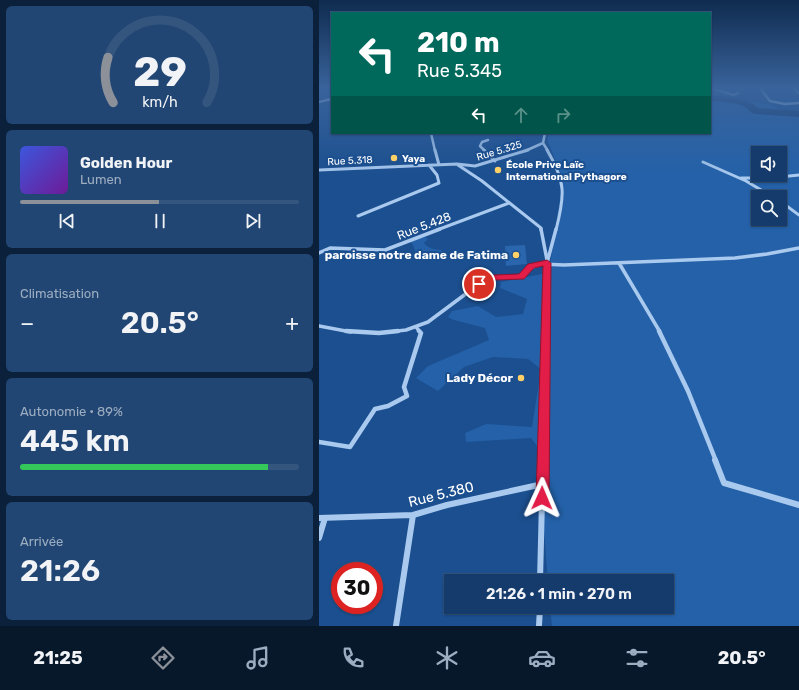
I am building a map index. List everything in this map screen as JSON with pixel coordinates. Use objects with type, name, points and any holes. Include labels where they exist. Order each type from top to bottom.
[{"type":"street","points":[[431,134],[439,165]]},
{"type":"street","points":[[545,134],[543,143],[551,156],[562,181],[563,195],[563,204],[547,263]]},
{"type":"street","points":[[488,140],[482,142],[480,146],[495,161]]},
{"type":"street","name":"Rue 5.325","points":[[457,164],[475,166],[495,161],[543,143]]},
{"type":"street","points":[[703,162],[739,178],[760,190]]},
{"type":"street","points":[[457,164],[541,228],[547,263],[540,574]]},
{"type":"street","name":"Rue 5.318","points":[[319,170],[457,164]]},
{"type":"street","points":[[357,216],[439,183],[437,175],[429,165]]},
{"type":"street","points":[[739,178],[770,178],[799,175]]},
{"type":"street","name":"Rue 5.428","points":[[319,253],[330,248],[385,250],[509,203]]},
{"type":"street","points":[[787,206],[799,215]]},
{"type":"street","points":[[319,326],[352,332],[379,333],[406,330],[428,322],[479,284],[494,278],[521,277],[531,266],[547,263],[564,265],[616,262],[619,264],[755,257],[776,254],[799,248]]},
{"type":"street","points":[[619,264],[654,320],[688,391],[724,483],[799,505]]},
{"type":"street","points":[[319,442],[350,447],[375,409],[388,406],[407,396],[404,387],[421,332],[416,327]]},
{"type":"street","name":"Rue 5.380","points":[[322,518],[413,515],[476,498],[543,484]]},
{"type":"street","points":[[396,626],[413,515]]},
{"type":"street","points":[[319,538],[322,518]]},
{"type":"street","points":[[539,626],[540,614]]},
{"type":"shaded area","points":[[711,117],[799,117],[799,626],[552,626],[551,614],[674,614],[674,574],[547,574],[537,446],[531,438],[466,442],[465,433],[486,424],[532,427],[541,369],[528,359],[493,357],[464,367],[438,391],[416,378],[428,366],[489,340],[485,328],[448,317],[452,311],[478,306],[496,317],[523,314],[527,299],[500,288],[501,282],[542,274],[549,271],[563,179],[548,142],[548,134],[711,134]]},
{"type":"shaded area","points":[[425,237],[428,239],[424,243],[426,245],[441,250],[442,252],[420,259],[413,259],[416,254],[410,241]]},
{"type":"building","name":"paroisse notre dame de Fatima","points":[[525,245],[527,264],[506,266],[505,246]]},
{"type":"place","name":"Yaya","points":[[394,158]]},
{"type":"place","name":"École Prive Laïc International Pythagore","points":[[498,170]]},
{"type":"place","name":"paroisse notre dame de Fatima","points":[[516,255]]},
{"type":"place","name":"Lady Décor","points":[[521,378]]},
{"type":"route","points":[[479,284],[494,278],[521,277],[531,266],[547,263],[542,498]]}]
